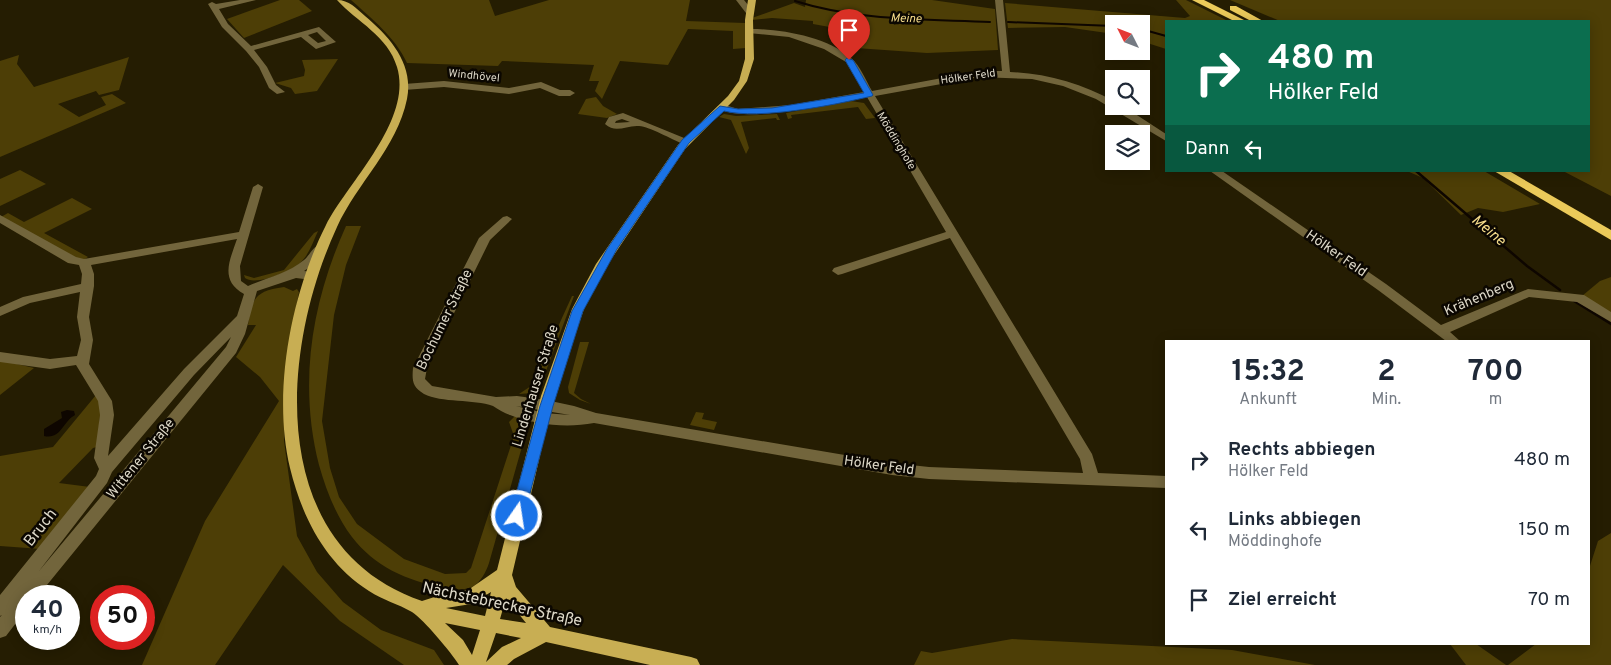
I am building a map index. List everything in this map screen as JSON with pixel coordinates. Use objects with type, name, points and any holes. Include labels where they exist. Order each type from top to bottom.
[{"type":"highway","points":[[1198,0],[1239,20]]},
{"type":"highway","points":[[1215,0],[1256,20]]},
{"type":"highway","points":[[1502,172],[1611,236]]},
{"type":"highway","points":[[1519,172],[1611,225]]},
{"type":"main road","points":[[310,280],[321,248],[338,215],[383,146],[401,103],[404,87],[402,68],[391,47],[382,35],[341,0]]},
{"type":"main road","name":"Linderhauser Straße","points":[[477,665],[492,624],[526,479],[563,349],[584,296],[621,235],[686,142],[737,91],[750,68],[752,49],[749,11],[752,0]]},
{"type":"main road","name":"Nächstebrecker Straße","points":[[310,280],[295,341],[290,402],[298,464],[308,506],[328,542],[363,579],[420,609],[691,665]]},
{"type":"main road","points":[[468,665],[457,646],[420,609],[447,600],[472,597],[504,574],[510,591],[545,634],[508,653],[494,665]]},
{"type":"street","points":[[252,0],[214,6],[225,25],[249,49],[263,67],[272,86],[280,92]]},
{"type":"street","points":[[740,0],[749,11]]},
{"type":"street","name":"Hölker Feld","points":[[999,0],[1006,72]]},
{"type":"street","name":"Möddinghofe","points":[[751,31],[783,34],[836,50],[849,60],[1087,458],[1092,479]]},
{"type":"street","points":[[249,49],[303,34]]},
{"type":"street","name":"Hölker Feld","points":[[722,108],[738,112],[772,110],[869,95],[974,75],[1006,72],[1073,87],[1105,101]]},
{"type":"street","name":"Windhövel","points":[[404,87],[444,84],[509,90],[540,85],[560,93],[570,93]]},
{"type":"street","name":"Hölker Feld","points":[[1129,115],[1165,137]]},
{"type":"street","points":[[640,124],[686,142]]},
{"type":"street","name":"Hölker Feld","points":[[1216,172],[1442,330],[1453,340]]},
{"type":"street","points":[[258,186],[234,266],[233,279],[236,285],[250,292],[279,284],[310,280]]},
{"type":"street","points":[[0,218],[72,260],[84,263],[245,234]]},
{"type":"street","name":"Bochumer Straße","points":[[507,219],[485,238],[420,368],[418,381],[428,390],[496,402],[501,408],[545,412]]},
{"type":"street","points":[[838,271],[952,234]]},
{"type":"street","points":[[286,277],[309,262],[321,248]]},
{"type":"street","points":[[84,263],[88,274],[83,317],[87,340],[82,360],[84,369],[104,401],[107,415],[101,458],[106,469]]},
{"type":"street","points":[[250,292],[256,286],[286,277],[303,274],[310,280]]},
{"type":"street","points":[[0,312],[27,300],[88,286]]},
{"type":"street","name":"Wittener Straße","points":[[37,585],[230,350],[242,330],[246,298],[250,292]]},
{"type":"street","name":"Krähenberg","points":[[1442,330],[1528,293],[1580,298],[1611,318]]},
{"type":"street","name":"Wittener Straße","points":[[120,455],[189,372],[244,316]]},
{"type":"street","points":[[0,357],[50,364],[82,360]]},
{"type":"street","name":"Hölker Feld","points":[[545,412],[583,421],[594,418],[892,469],[929,473],[1165,482]]},
{"type":"street","name":"Bruch","points":[[0,608],[102,478],[106,469],[120,455]]},
{"type":"street","name":"Wittener Straße","points":[[0,630],[15,612]]},
{"type":"shaded area","points":[[280,0],[299,0],[312,11],[244,38],[227,19]]},
{"type":"shaded area","points":[[351,0],[489,0],[495,16],[549,0],[690,0],[686,21],[745,23],[746,48],[733,49],[733,31],[688,29],[668,65],[620,61],[602,99],[595,91],[599,81],[589,81],[594,65],[502,61],[498,66],[407,63],[390,37]]},
{"type":"shaded area","points":[[806,0],[932,0],[995,9],[998,50],[927,53],[856,48],[860,34],[857,32],[813,24],[813,21],[772,18],[752,20],[752,18],[794,3],[805,7]]},
{"type":"shaded area","points":[[1176,0],[1186,0],[1226,20],[1165,20],[1165,49],[1150,44],[1150,15],[1185,18],[1190,16]]},
{"type":"shaded area","points":[[1230,0],[1611,0],[1611,196],[1565,172],[1590,172],[1590,20],[1278,20]]},
{"type":"shaded area","points":[[1005,3],[1149,15],[1105,15],[1105,33],[1065,27],[1008,28]]},
{"type":"shaded area","points":[[19,55],[17,64],[34,87],[129,57],[119,90],[99,95],[96,91],[58,104],[79,117],[106,105],[101,97],[112,94],[126,103],[0,157],[0,61]]},
{"type":"shaded area","points":[[338,59],[317,91],[295,94],[291,88],[275,83],[304,76],[305,70],[302,60]]},
{"type":"shaded area","points":[[596,97],[603,106],[617,114],[607,118],[578,114],[586,99]]},
{"type":"shaded area","points":[[851,101],[864,103],[875,118],[866,119],[858,107],[791,115],[792,118],[788,119],[786,113]]},
{"type":"shaded area","points":[[724,114],[736,116],[777,114],[780,120],[776,118],[741,122],[749,148],[746,154],[731,120],[719,117]]},
{"type":"shaded area","points":[[20,170],[46,184],[0,206],[0,179]]},
{"type":"shaded area","points":[[1409,172],[1486,172],[1540,204],[1503,212],[1478,208],[1461,215],[1423,178]]},
{"type":"shaded area","points":[[72,198],[92,209],[44,233],[88,257],[82,261],[1,217],[8,213],[24,222]]},
{"type":"shaded area","points":[[346,226],[361,226],[346,265],[334,315],[322,421],[330,468],[339,497],[357,524],[404,559],[445,574],[466,573],[471,568],[514,436],[509,422],[515,416],[524,422],[525,436],[489,563],[481,580],[472,587],[453,589],[416,581],[381,564],[361,547],[346,529],[336,512],[325,484],[313,434],[309,373],[317,313],[324,283]]},
{"type":"shaded area","points":[[318,231],[306,256],[295,267],[264,279],[250,280],[245,278],[244,275],[254,278],[284,270],[314,233]]},
{"type":"shaded area","points":[[1611,277],[1611,315],[1582,296],[1600,281]]},
{"type":"shaded area","points":[[284,287],[293,291],[297,289],[299,292],[286,363],[284,441],[297,536],[317,572],[343,602],[381,630],[434,650],[444,665],[404,665],[340,621],[283,565],[215,665],[142,665],[149,650],[155,650],[155,635],[205,521],[279,401],[260,377],[236,357],[256,325],[248,325],[254,302],[261,293]]},
{"type":"shaded area","points":[[572,296],[574,296],[540,387],[533,393],[519,394],[531,386]]},
{"type":"shaded area","points":[[580,342],[589,342],[574,393],[591,404],[580,400],[569,393],[568,387]]},
{"type":"shaded area","points":[[0,360],[34,368],[0,395]]},
{"type":"shaded area","points":[[96,395],[101,405],[97,447],[93,448],[59,483],[90,487],[41,549],[0,546],[0,456],[53,447]]},
{"type":"shaded area","points":[[67,410],[74,411],[75,415],[67,421],[58,433],[44,436],[44,429],[62,418],[61,412]]},
{"type":"shaded area","points":[[696,412],[704,413],[702,419],[717,422],[714,430],[690,425]]},
{"type":"shaded area","points":[[1611,533],[1611,665],[1508,665],[1535,645],[1590,645],[1590,566],[1598,541]]},
{"type":"shaded area","points":[[1012,639],[1232,650],[1315,665],[914,665],[921,651],[932,653]]},
{"type":"shaded area","points":[[1451,645],[1477,645],[1506,665],[1466,665]]},
{"type":"waterway","name":"Meine","points":[[795,1],[819,8],[867,16],[990,22]]},
{"type":"waterway","name":"Meine","points":[[1008,22],[1105,26]]},
{"type":"waterway","name":"Meine","points":[[1150,32],[1165,36]]},
{"type":"waterway","name":"Meine","points":[[1417,172],[1527,266],[1560,290]]},
{"type":"waterway","name":"Meine","points":[[1574,301],[1611,324]]},
{"type":"route","points":[[517,516],[546,406],[563,349],[577,311],[603,262],[686,142],[695,131],[722,108],[738,112],[772,110],[869,95],[849,60]]}]
